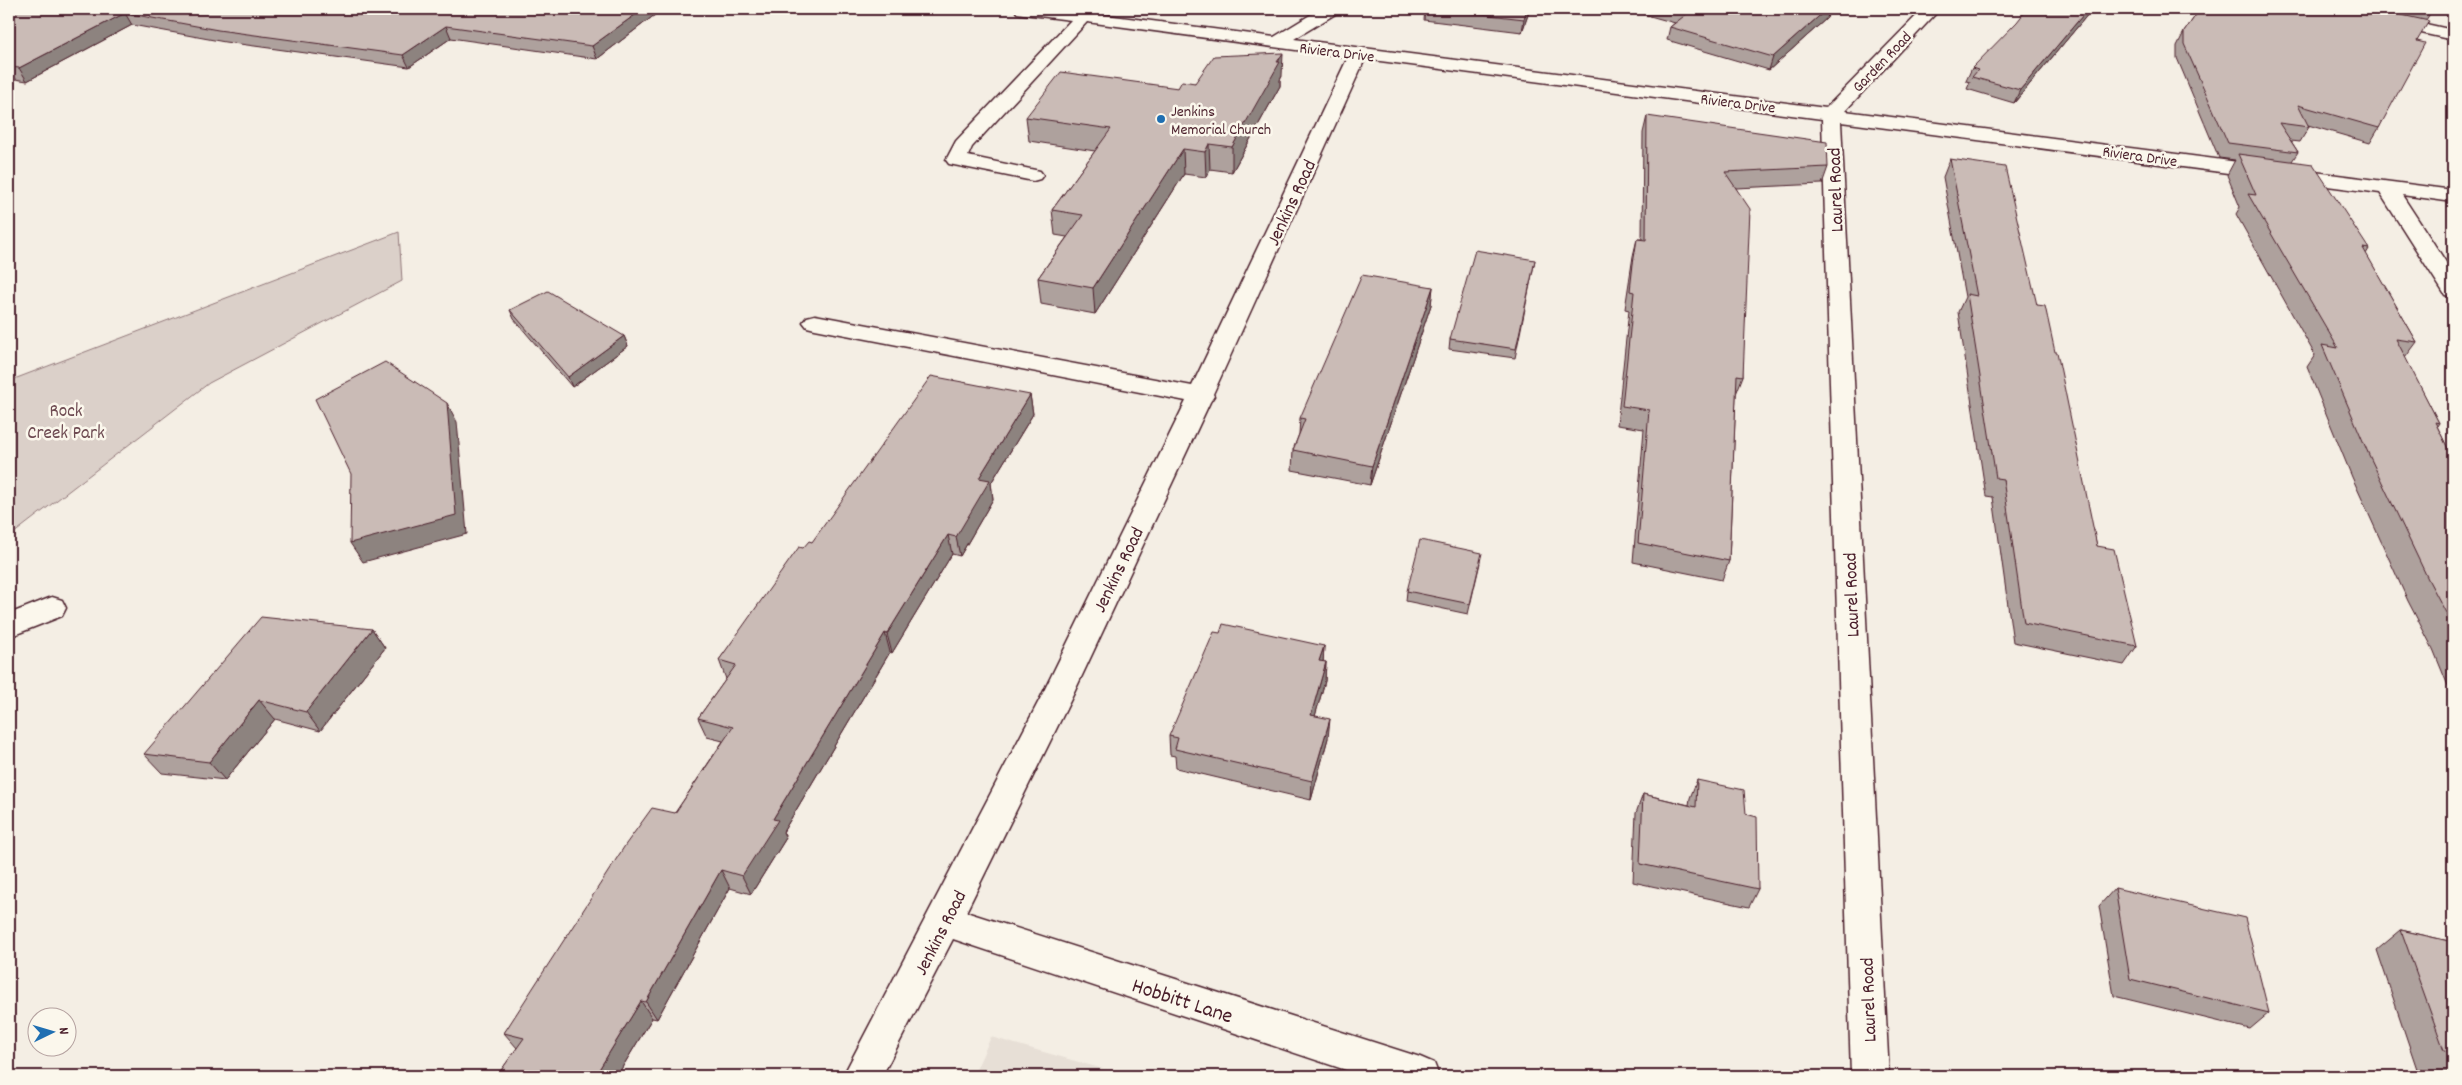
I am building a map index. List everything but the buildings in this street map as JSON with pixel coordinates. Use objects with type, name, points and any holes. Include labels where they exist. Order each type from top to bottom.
[{"type":"street","name":"Riviera Drive","points":[[1023,9],[2453,196]]},
{"type":"street","points":[[1276,43],[1331,9]]},
{"type":"street","name":"Garden Road","points":[[1831,114],[1932,9]]},
{"type":"street","points":[[2336,9],[2453,35]]},
{"type":"street","points":[[1033,175],[956,160],[963,145],[1082,17]]},
{"type":"street","name":"Jenkins Road","points":[[862,1076],[946,920],[1202,396],[1358,54]]},
{"type":"street","name":"Laurel Road","points":[[1831,114],[1870,1076]]},
{"type":"street","points":[[2387,188],[2453,290]]},
{"type":"street","points":[[815,322],[1202,396]]},
{"type":"street","points":[[9,626],[52,608]]},
{"type":"street","name":"Hobbitt Lane","points":[[946,920],[1415,1076]]},
{"type":"shaded area","points":[[991,1037],[1128,1076],[973,1076]]},
{"type":"green space","name":"Rock Creek Park","points":[[399,232],[402,281],[209,383],[9,537],[9,381]]},
{"type":"place","name":"Jenkins Memorial Church","points":[[1161,119]]}]
